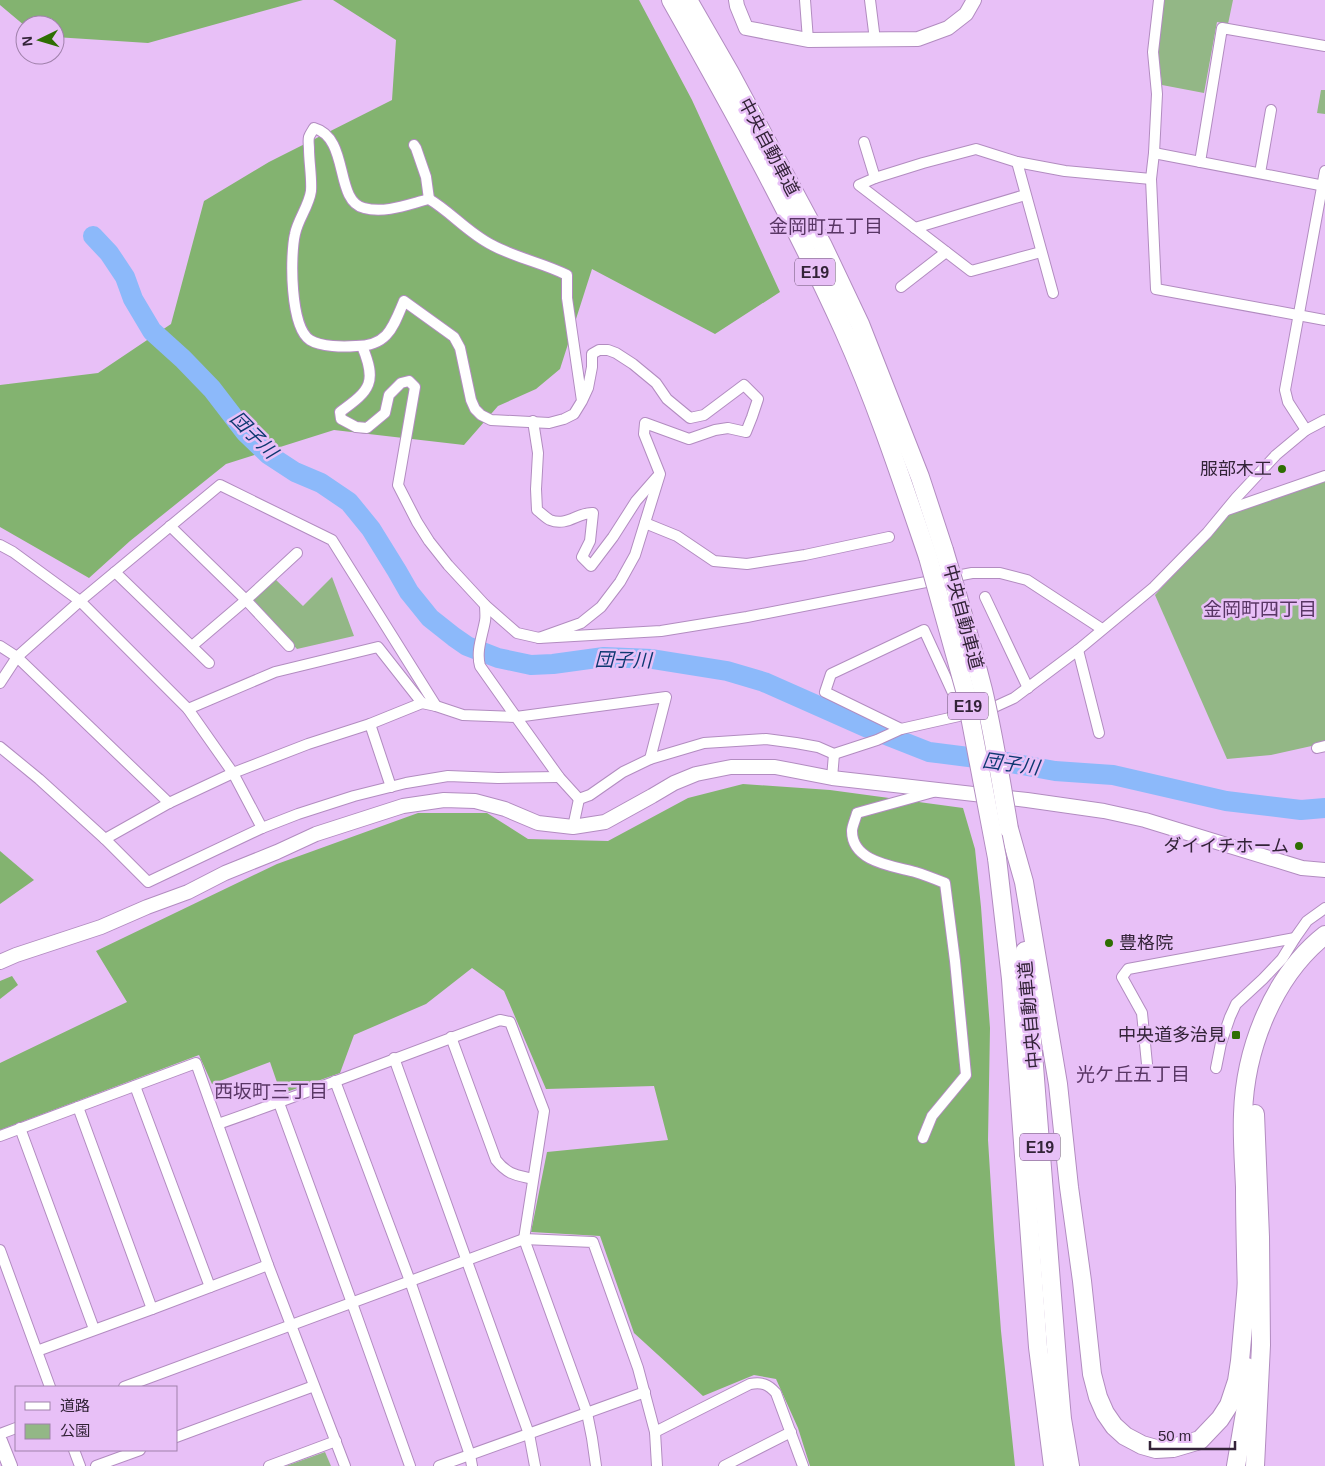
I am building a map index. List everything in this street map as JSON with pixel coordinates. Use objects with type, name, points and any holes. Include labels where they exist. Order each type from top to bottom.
[{"type":"highway","name":"中央自動車道","points":[[671,0],[763,168],[844,331],[877,411],[928,558],[965,690],[997,858],[1011,978],[1038,1347],[1053,1466]]},
{"type":"highway","name":"中央自動車道","points":[[688,0],[822,246],[860,324],[920,476],[965,621],[983,691],[999,767],[1021,914],[1059,1386],[1062,1419],[1070,1466]]},
{"type":"highway","points":[[1009,829],[1024,882],[1058,1084],[1092,1374],[1098,1398],[1105,1412],[1114,1426],[1125,1436],[1142,1445],[1156,1449],[1173,1448],[1200,1440],[1220,1419],[1229,1404],[1237,1381],[1247,1283]]},
{"type":"highway","points":[[1236,1466],[1246,1407],[1249,1335],[1243,1113],[1246,1083],[1252,1052],[1261,1026],[1275,996],[1292,969],[1325,935]]},
{"type":"highway","points":[[1255,1466],[1260,1345],[1260,1237],[1254,1094],[1264,1035],[1277,1008],[1293,982],[1313,957],[1325,946]]},
{"type":"highway","points":[[1247,1466],[1257,1411]]},
{"type":"street","points":[[736,0],[746,28],[808,40],[918,39],[948,28],[966,14],[974,0]]},
{"type":"street","points":[[804,0],[808,40]]},
{"type":"street","points":[[870,0],[875,40]]},
{"type":"street","points":[[1159,0],[1153,52],[1157,94],[1151,179],[1156,288],[1325,320]]},
{"type":"street","points":[[1200,162],[1222,28],[1325,46]]},
{"type":"street","points":[[1260,173],[1271,110]]},
{"type":"street","points":[[539,638],[581,623],[601,607],[620,582],[635,555],[660,474],[644,434],[645,423],[689,439],[714,430],[728,428],[746,432],[758,400],[744,385],[704,415],[690,418],[667,400],[656,383],[633,364],[616,353],[608,350],[598,350],[592,354],[588,388],[582,401],[574,414],[550,423],[491,420],[481,415],[475,409],[471,400],[460,348],[454,337],[404,301],[387,337],[376,343],[344,347],[310,340],[300,328],[294,305],[292,253],[295,232],[311,191],[308,138],[314,128],[324,130],[337,151],[346,188],[356,204],[362,208],[371,210],[394,209],[429,199],[490,244],[511,254],[554,268],[567,275],[567,298],[582,401]]},
{"type":"street","points":[[864,142],[875,178]]},
{"type":"street","points":[[414,145],[426,177],[429,199]]},
{"type":"street","points":[[1041,252],[971,272],[859,185],[875,178],[976,149],[1017,162],[1065,171],[1151,179]]},
{"type":"street","points":[[1154,153],[1324,185]]},
{"type":"street","points":[[1017,162],[1053,293]]},
{"type":"street","points":[[1306,430],[1288,402],[1285,390],[1324,185],[1325,171]]},
{"type":"street","points":[[915,228],[1025,195]]},
{"type":"street","points":[[901,287],[946,252]]},
{"type":"street","points":[[362,346],[369,363],[370,382],[358,399],[340,412],[342,419],[356,427],[367,428],[385,413],[389,395],[401,383],[409,381],[415,387],[398,485],[411,511],[448,565],[485,605],[517,634],[539,638],[662,631],[747,617],[972,573],[1000,573],[1027,580],[1102,629]]},
{"type":"street","points":[[579,800],[590,795],[623,772],[650,759],[704,744],[766,739],[810,746],[834,754],[877,740],[901,729],[990,709],[1014,698],[1078,650],[1154,588],[1207,533],[1270,462],[1306,430],[1325,420]]},
{"type":"street","points":[[533,421],[538,453],[537,510],[551,521],[568,522],[586,512],[593,513],[590,541],[582,557],[591,566],[613,537],[636,501],[660,474]]},
{"type":"street","points":[[1226,510],[1325,476]]},
{"type":"street","points":[[0,683],[17,657],[80,601],[220,485],[332,540],[436,706]]},
{"type":"street","points":[[645,523],[677,536],[714,561],[747,564],[805,555],[889,537]]},
{"type":"street","points":[[170,526],[246,600],[289,646]]},
{"type":"street","points":[[0,545],[13,552],[80,601],[188,709],[233,773],[262,828]]},
{"type":"street","points":[[192,646],[297,553]]},
{"type":"street","points":[[115,572],[209,662]]},
{"type":"street","points":[[985,597],[1028,688]]},
{"type":"street","points":[[485,605],[485,620],[478,658],[480,666],[559,778],[579,800]]},
{"type":"street","points":[[901,729],[825,692],[831,674],[924,630],[964,716]]},
{"type":"street","points":[[0,646],[17,657],[169,803]]},
{"type":"street","points":[[188,709],[275,672],[378,647],[422,703]]},
{"type":"street","points":[[1078,650],[1099,733]]},
{"type":"street","points":[[106,839],[169,803],[233,773],[308,744],[370,724],[422,703],[463,715],[516,718],[666,696],[650,759]]},
{"type":"street","points":[[370,724],[391,787]]},
{"type":"street","points":[[0,747],[106,839],[148,882],[262,828],[354,796],[448,776],[559,778]]},
{"type":"street","points":[[832,778],[834,754]]},
{"type":"street","points":[[0,962],[102,927],[147,907],[188,892],[225,873],[316,834],[403,806],[444,800],[475,801],[505,809],[538,823],[573,827],[605,822],[674,782],[696,774],[732,767],[774,767],[832,778],[1104,811],[1145,820],[1302,868],[1325,870]]},
{"type":"street","points":[[923,1138],[932,1116],[966,1075],[955,961],[944,883],[865,857],[856,847],[852,831],[857,813],[940,790]]},
{"type":"street","points":[[573,827],[579,800]]},
{"type":"street","points":[[1216,1068],[1221,1043],[1236,1004],[1282,960],[1307,922],[1325,908]]},
{"type":"street","points":[[1147,1064],[1142,1013],[1122,977],[1128,969],[1295,938]]},
{"type":"street","points":[[218,1124],[279,1103],[451,1037],[500,1020],[510,1022],[544,1111],[524,1238],[587,1413],[596,1466]]},
{"type":"street","points":[[451,1037],[496,1160],[503,1169],[512,1174],[533,1179]]},
{"type":"street","points":[[394,1058],[529,1434],[535,1466]]},
{"type":"street","points":[[0,1136],[196,1064],[268,1265],[345,1466]]},
{"type":"street","points":[[335,1081],[410,1281],[470,1455],[472,1466]]},
{"type":"street","points":[[135,1086],[210,1288]]},
{"type":"street","points":[[279,1103],[410,1466]]},
{"type":"street","points":[[78,1107],[152,1309]]},
{"type":"street","points":[[20,1128],[94,1330]]},
{"type":"street","points":[[127,1386],[524,1238],[593,1242],[638,1368],[654,1432],[658,1466]]},
{"type":"street","points":[[0,1250],[50,1386]]},
{"type":"street","points":[[36,1351],[268,1265]]},
{"type":"street","points":[[654,1432],[750,1384],[759,1382],[770,1386],[776,1393],[803,1466]]},
{"type":"street","points":[[178,1435],[314,1386]]},
{"type":"street","points":[[439,1466],[644,1392]]},
{"type":"street","points":[[10,1466],[0,1441],[15,1429]]},
{"type":"street","points":[[724,1466],[791,1432]]},
{"type":"street","points":[[269,1466],[336,1442]]},
{"type":"street","points":[[74,1451],[80,1466]]},
{"type":"street","points":[[96,1466],[137,1451]]},
{"type":"green space","points":[[0,0],[303,0],[148,43],[65,38],[65,15],[15,15],[15,18],[0,5]]},
{"type":"green space","points":[[333,0],[639,0],[692,100],[780,292],[715,334],[592,269],[560,369],[536,389],[498,406],[464,445],[334,430],[226,464],[130,541],[89,578],[0,527],[0,385],[98,373],[171,324],[204,201],[269,162],[392,100],[396,40]]},
{"type":"green space","points":[[1164,0],[1233,0],[1228,24],[1217,22],[1204,93],[1162,85],[1158,51]]},
{"type":"green space","points":[[1321,90],[1325,90],[1325,114],[1317,113]]},
{"type":"green space","points":[[1325,478],[1325,743],[1271,755],[1227,759],[1155,595],[1222,521],[1239,507]]},
{"type":"green space","points":[[332,577],[354,636],[297,649],[251,600],[275,579],[303,606]]},
{"type":"green space","points":[[743,784],[830,790],[963,808],[975,849],[981,907],[990,1028],[988,1140],[1001,1331],[1015,1466],[810,1466],[798,1428],[776,1379],[754,1375],[703,1396],[634,1333],[600,1236],[531,1232],[547,1152],[668,1140],[654,1086],[546,1089],[504,991],[472,968],[426,1004],[354,1035],[340,1073],[281,1094],[270,1062],[212,1084],[199,1055],[0,1130],[0,1063],[127,1002],[96,951],[277,864],[418,813],[487,813],[528,839],[608,841],[688,798]]},
{"type":"green space","points":[[0,851],[34,880],[0,904]]},
{"type":"green space","points":[[12,976],[18,985],[0,999],[0,981]]},
{"type":"green space","points":[[325,1452],[331,1466],[286,1466]]},
{"type":"waterway","name":"団子川","points":[[93,236],[109,253],[125,277],[133,299],[152,331],[212,389],[245,432],[269,455],[295,472],[321,483],[349,502],[371,529],[409,592],[430,618],[467,646],[498,658],[531,665],[604,657],[652,659],[727,671],[764,682],[868,728],[929,752],[1000,761],[1055,771],[1113,775],[1226,801],[1301,810],[1325,808]]},
{"type":"place","name":"服部木工","points":[[1282,469]]},
{"type":"place","name":"ダイイチホーム","points":[[1299,846]]},
{"type":"place","name":"豊格院","points":[[1109,943]]},
{"type":"place","name":"中央道多治見","points":[[1236,1035]]},
{"type":"district","name":"金岡町五丁目","points":[[826,226]]},
{"type":"district","name":"金岡町四丁目","points":[[1260,609]]},
{"type":"district","name":"光ケ丘五丁目","points":[[1133,1074]]},
{"type":"district","name":"西坂町三丁目","points":[[271,1091]]}]
